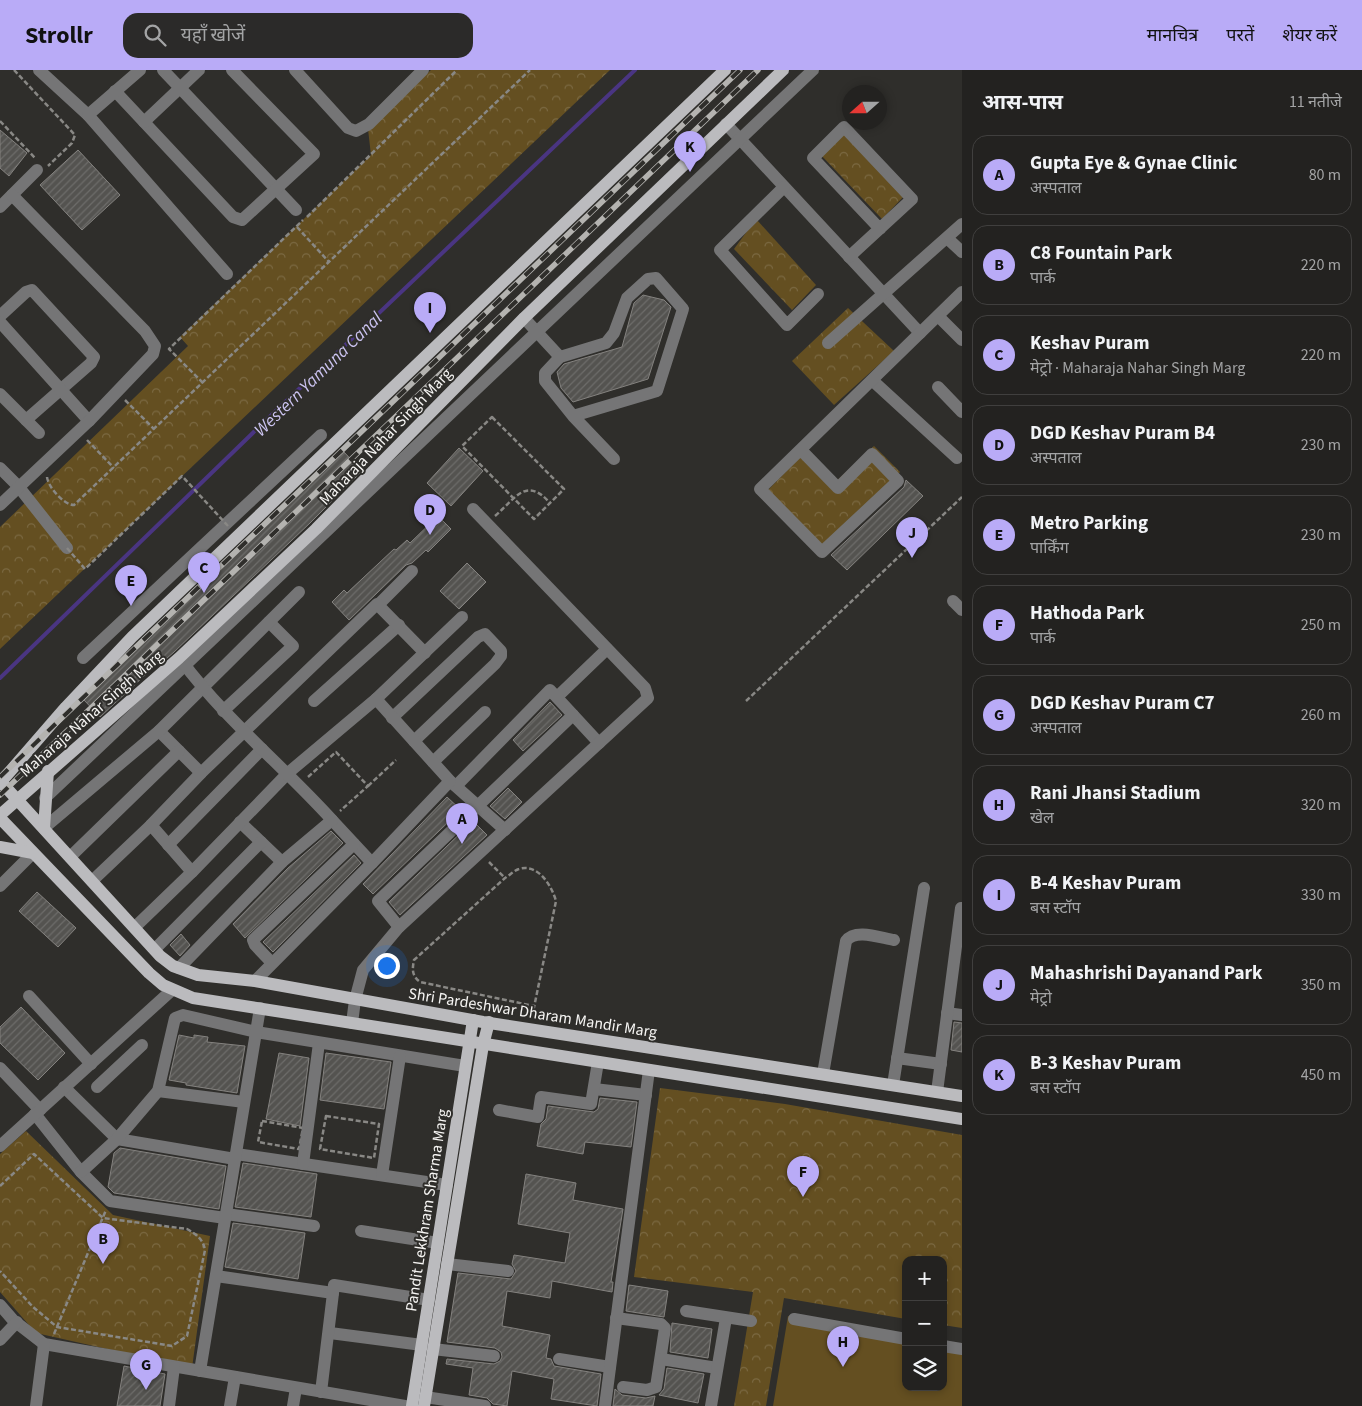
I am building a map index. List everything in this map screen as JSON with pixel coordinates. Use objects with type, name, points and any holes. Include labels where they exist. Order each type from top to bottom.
[{"type":"main road","name":"Maharaja Nahar Singh Marg","points":[[0,782],[116,654],[725,70]]},
{"type":"main road","name":"Maharaja Nahar Singh Marg","points":[[0,817],[48,771],[126,703],[163,678],[182,662],[344,508],[524,318],[783,70]]},
{"type":"main road","points":[[44,828],[48,771]]},
{"type":"main road","name":"Shri Pardeshwar Dharam Mandir Marg","points":[[0,782],[18,799],[155,949],[173,966],[198,976],[255,981],[473,1020],[962,1096]]},
{"type":"main road","points":[[0,817],[149,973],[172,990],[193,998],[469,1043],[962,1119]]},
{"type":"main road","points":[[0,847],[33,853]]},
{"type":"main road","name":"Pandit Lekkhram Sharma Marg","points":[[424,1401],[429,1300],[473,1020]]},
{"type":"main road","name":"Pandit Lekkhram Sharma Marg","points":[[412,1406],[447,1264],[482,1045],[489,1022]]},
{"type":"street","points":[[39,70],[88,115],[227,274]]},
{"type":"street","points":[[88,115],[140,70]]},
{"type":"street","points":[[163,70],[296,210]]},
{"type":"street","points":[[144,122],[198,70]]},
{"type":"street","points":[[115,91],[236,220],[242,220],[314,154],[232,70]]},
{"type":"street","points":[[295,70],[348,128],[356,131],[369,124],[423,70]]},
{"type":"street","points":[[344,508],[538,332],[813,70]]},
{"type":"street","points":[[726,124],[920,333]]},
{"type":"street","points":[[850,257],[880,229],[912,199],[844,126],[813,158],[880,229]]},
{"type":"street","points":[[0,505],[89,420],[153,354],[155,346],[145,331],[4,202],[39,165]]},
{"type":"street","points":[[784,187],[720,250],[787,325],[818,294]]},
{"type":"street","points":[[828,343],[962,224]]},
{"type":"street","points":[[947,238],[962,252]]},
{"type":"street","points":[[573,416],[657,391],[683,309],[656,278],[648,279],[627,298],[614,333],[606,342],[560,357],[546,370],[545,380],[573,416],[614,459]]},
{"type":"street","points":[[0,316],[26,292],[32,290],[93,353],[92,363],[26,420]]},
{"type":"street","points":[[801,450],[838,488],[872,454],[898,481],[822,552],[760,489],[873,381],[962,292]]},
{"type":"street","points":[[938,316],[962,340]]},
{"type":"street","points":[[524,318],[560,357]]},
{"type":"street","points":[[0,322],[60,391],[89,420]]},
{"type":"street","points":[[873,381],[957,458]]},
{"type":"street","points":[[938,387],[962,412]]},
{"type":"street","points":[[0,394],[39,433]]},
{"type":"street","points":[[83,658],[321,435]]},
{"type":"street","points":[[0,468],[18,486],[67,548]]},
{"type":"street","points":[[352,1023],[355,1000],[363,970],[399,927],[648,698],[645,688],[473,509]]},
{"type":"street","points":[[92,880],[151,825],[201,773],[355,623],[375,604],[379,604],[412,571]]},
{"type":"street","points":[[44,828],[159,731],[299,592]]},
{"type":"street","points":[[379,604],[425,653]]},
{"type":"street","points":[[134,927],[192,872],[288,773],[376,700],[462,617]]},
{"type":"street","points":[[223,711],[293,646],[269,622]]},
{"type":"street","points":[[314,701],[399,625]]},
{"type":"street","points":[[392,718],[478,637],[485,634],[501,650],[501,656],[495,664],[414,741]]},
{"type":"street","points":[[103,639],[116,654]]},
{"type":"street","points":[[557,697],[608,649]]},
{"type":"street","points":[[182,662],[223,711],[335,816],[354,844],[372,863]]},
{"type":"street","points":[[45,798],[135,712],[163,678]]},
{"type":"street","points":[[255,981],[545,692],[550,690],[599,743]]},
{"type":"street","points":[[376,700],[453,784],[505,830]]},
{"type":"street","points":[[126,703],[135,712]]},
{"type":"street","points":[[433,762],[485,712]]},
{"type":"street","points":[[399,927],[378,901],[573,715]]},
{"type":"street","points":[[159,731],[201,773]]},
{"type":"street","points":[[168,845],[262,749]]},
{"type":"street","points":[[70,857],[179,751]]},
{"type":"street","points":[[179,968],[282,862],[335,816]]},
{"type":"street","points":[[240,822],[282,862]]},
{"type":"street","points":[[151,825],[192,872]]},
{"type":"street","points":[[155,949],[261,842]]},
{"type":"street","points":[[272,963],[255,945],[253,940],[354,844]]},
{"type":"street","points":[[0,886],[33,853]]},
{"type":"street","points":[[893,1085],[924,888]]},
{"type":"street","points":[[937,1092],[961,908]]},
{"type":"street","points":[[823,1074],[846,941],[849,936],[856,934],[894,940]]},
{"type":"street","points":[[0,1146],[172,990]]},
{"type":"street","points":[[29,996],[91,1064]]},
{"type":"street","points":[[200,1371],[260,1008]]},
{"type":"street","points":[[947,1013],[962,1015]]},
{"type":"street","points":[[81,1172],[117,1139],[158,1091],[175,1018],[183,1015],[256,1032],[465,1066]]},
{"type":"street","points":[[302,1164],[319,1043]]},
{"type":"street","points":[[97,1087],[142,1045]]},
{"type":"street","points":[[103,1052],[117,1068]]},
{"type":"street","points":[[382,1175],[400,1056]]},
{"type":"street","points":[[897,1058],[941,1064]]},
{"type":"street","points":[[499,1110],[538,1117],[542,1097],[591,1104],[598,1062]]},
{"type":"street","points":[[0,1068],[37,1112],[81,1172],[110,1201],[314,1226]]},
{"type":"street","points":[[604,1406],[649,1070]]},
{"type":"street","points":[[64,1087],[117,1139],[447,1185]]},
{"type":"street","points":[[594,1089],[646,1096]]},
{"type":"street","points":[[158,1091],[244,1102]]},
{"type":"street","points":[[361,1231],[438,1243]]},
{"type":"street","points":[[447,1264],[508,1271]]},
{"type":"street","points":[[216,1276],[333,1293]]},
{"type":"street","points":[[321,1392],[330,1333],[334,1285],[429,1300]]},
{"type":"street","points":[[0,1305],[44,1344],[405,1406]]},
{"type":"street","points":[[686,1311],[751,1321]]},
{"type":"street","points":[[616,1318],[664,1326],[666,1332],[654,1389],[622,1387]]},
{"type":"street","points":[[711,1406],[726,1318]]},
{"type":"street","points":[[794,1319],[902,1338]]},
{"type":"street","points":[[0,1340],[17,1322]]},
{"type":"street","points":[[330,1333],[494,1356]]},
{"type":"street","points":[[36,1406],[44,1344]]},
{"type":"street","points":[[947,1347],[962,1349]]},
{"type":"street","points":[[559,1359],[610,1367]]},
{"type":"street","points":[[661,1359],[717,1368]]},
{"type":"street","points":[[169,1406],[174,1367]]},
{"type":"street","points":[[230,1406],[235,1378]]},
{"type":"street","points":[[293,1406],[296,1388]]},
{"type":"street","points":[[424,1401],[485,1406]]},
{"type":"path","points":[[0,121],[39,165],[46,168],[72,144],[74,135],[14,70]]},
{"type":"path","points":[[203,383],[169,350],[457,70]]},
{"type":"path","points":[[49,472],[48,482],[66,502],[74,505],[530,70]]},
{"type":"path","points":[[297,227],[329,262]]},
{"type":"path","points":[[122,398],[154,429]]},
{"type":"path","points":[[492,417],[564,489],[534,519],[515,499],[462,446],[492,417]]},
{"type":"path","points":[[84,437],[114,468]]},
{"type":"path","points":[[67,548],[85,569],[182,476],[228,526]]},
{"type":"path","points":[[487,524],[522,491],[534,489],[550,504]]},
{"type":"path","points":[[746,701],[962,497]]},
{"type":"path","points":[[306,778],[336,752],[368,786]]},
{"type":"path","points":[[335,816],[396,760]]},
{"type":"path","points":[[480,853],[506,878]]},
{"type":"path","points":[[519,869],[528,869],[536,872],[553,889],[556,901],[534,1006],[420,982],[414,978],[412,970],[414,960],[506,878],[519,869]]},
{"type":"path","points":[[326,1116],[379,1124],[374,1158],[337,1152],[320,1149],[326,1116]]},
{"type":"path","points":[[262,1121],[303,1128],[299,1149],[280,1146],[258,1142],[262,1121]]},
{"type":"path","points":[[0,1186],[34,1154],[103,1218],[188,1229],[198,1235],[204,1243],[205,1250],[187,1336],[172,1346],[57,1327],[32,1307],[0,1271]]},
{"type":"path","points":[[57,1327],[103,1218]]},
{"type":"green space","points":[[431,70],[610,70],[0,649],[0,527],[188,346],[180,337],[371,155],[368,129]]},
{"type":"green space","points":[[842,123],[842,130],[851,130],[909,191],[882,219],[819,153]]},
{"type":"green space","points":[[756,219],[816,285],[792,310],[734,249]]},
{"type":"green space","points":[[848,308],[894,351],[834,405],[792,361]]},
{"type":"green space","points":[[874,446],[900,472],[824,548],[768,490],[800,457],[832,485]]},
{"type":"green space","points":[[660,1088],[785,1104],[962,1135],[962,1328],[947,1326],[947,1256],[902,1256],[902,1318],[784,1298],[766,1406],[734,1406],[753,1292],[634,1277]]},
{"type":"green space","points":[[26,1131],[113,1215],[210,1236],[192,1368],[36,1333],[0,1292],[0,1154]]},
{"type":"green space","points":[[788,1316],[902,1335],[902,1391],[947,1391],[947,1344],[962,1346],[962,1406],[773,1406]]},
{"type":"building","points":[[0,130],[27,153],[9,176],[0,168]]},
{"type":"building","points":[[78,150],[120,195],[82,230],[40,185]]},
{"type":"building","points":[[643,295],[664,300],[671,307],[648,379],[573,402],[561,388],[557,372],[564,364],[622,347],[634,303]]},
{"type":"building","points":[[459,448],[483,471],[451,506],[427,483]]},
{"type":"building","points":[[343,451],[362,471],[174,652],[159,665],[158,663],[100,717],[84,700],[140,644],[138,642],[279,507],[282,510]]},
{"type":"building","points":[[906,480],[923,496],[847,570],[831,555],[904,487]]},
{"type":"building","points":[[438,516],[451,529],[428,552],[426,550],[412,563],[406,565],[349,620],[332,602],[344,590],[347,593],[394,549],[396,550],[407,540],[410,543]]},
{"type":"building","points":[[467,563],[486,582],[459,609],[440,591]]},
{"type":"building","points":[[550,702],[562,715],[523,751],[513,740]]},
{"type":"building","points":[[508,788],[522,802],[505,819],[490,806]]},
{"type":"building","points":[[447,797],[461,810],[373,894],[363,884]]},
{"type":"building","points":[[473,821],[487,835],[400,915],[389,902]]},
{"type":"building","points":[[331,831],[343,843],[245,938],[233,924],[288,868]]},
{"type":"building","points":[[354,855],[361,863],[273,952],[263,942]]},
{"type":"building","points":[[37,892],[76,928],[58,947],[19,911]]},
{"type":"building","points":[[181,934],[190,945],[180,956],[170,945]]},
{"type":"building","points":[[21,1007],[65,1053],[38,1080],[0,1043],[0,1027]]},
{"type":"building","points":[[954,1022],[962,1023],[962,1052],[951,1050]]},
{"type":"building","points":[[179,1035],[194,1038],[194,1035],[208,1037],[207,1042],[245,1046],[237,1093],[186,1085],[186,1083],[169,1080]]},
{"type":"building","points":[[279,1053],[309,1058],[300,1126],[266,1119]]},
{"type":"building","points":[[326,1053],[391,1062],[384,1109],[320,1100]]},
{"type":"building","points":[[600,1098],[637,1102],[631,1147],[585,1142],[583,1154],[537,1146],[541,1124],[546,1119],[548,1106],[594,1112],[598,1109]]},
{"type":"building","points":[[120,1148],[226,1166],[219,1209],[114,1193],[108,1187],[114,1153]]},
{"type":"building","points":[[243,1163],[317,1174],[311,1217],[235,1207]]},
{"type":"building","points":[[526,1174],[576,1183],[573,1200],[623,1209],[611,1282],[613,1282],[612,1292],[552,1281],[550,1298],[507,1291],[502,1326],[550,1335],[546,1358],[551,1359],[554,1366],[601,1374],[597,1406],[551,1399],[554,1379],[512,1371],[507,1406],[493,1404],[487,1398],[469,1395],[473,1368],[446,1364],[447,1359],[494,1364],[500,1361],[502,1357],[501,1352],[495,1348],[447,1342],[458,1273],[511,1279],[516,1271],[512,1264],[514,1255],[565,1263],[570,1233],[518,1224]]},
{"type":"building","points":[[233,1223],[305,1233],[298,1279],[225,1267]]},
{"type":"building","points":[[629,1285],[668,1291],[664,1317],[626,1311]]},
{"type":"building","points":[[672,1323],[712,1329],[708,1358],[670,1352]]},
{"type":"building","points":[[124,1366],[165,1374],[160,1406],[117,1406]]},
{"type":"building","points":[[667,1368],[704,1374],[698,1403],[659,1395],[664,1389]]},
{"type":"building","points":[[615,1389],[622,1395],[646,1398],[655,1396],[653,1406],[613,1406]]},
{"type":"waterway","name":"Western Yamuna Canal","points":[[0,678],[261,425],[635,70]]},
{"type":"railway","points":[[0,777],[740,70]]},
{"type":"railway","points":[[0,795],[758,70]]},
{"type":"place","name":"B-3 Keshav Puram","points":[[690,172]]},
{"type":"place","name":"B-4 Keshav Puram","points":[[430,333]]},
{"type":"place","name":"DGD Keshav Puram B4","points":[[430,535]]},
{"type":"place","name":"Mahashrishi Dayanand Park","points":[[912,558]]},
{"type":"place","name":"Keshav Puram","points":[[204,593]]},
{"type":"place","name":"Metro Parking","points":[[131,606]]},
{"type":"place","name":"Gupta Eye & Gynae Clinic","points":[[462,844]]},
{"type":"place","name":"Hathoda Park","points":[[803,1197]]},
{"type":"place","name":"C8 Fountain Park","points":[[103,1264]]},
{"type":"place","name":"Rani Jhansi Stadium","points":[[843,1367]]},
{"type":"place","name":"DGD Keshav Puram C7","points":[[146,1390]]}]
